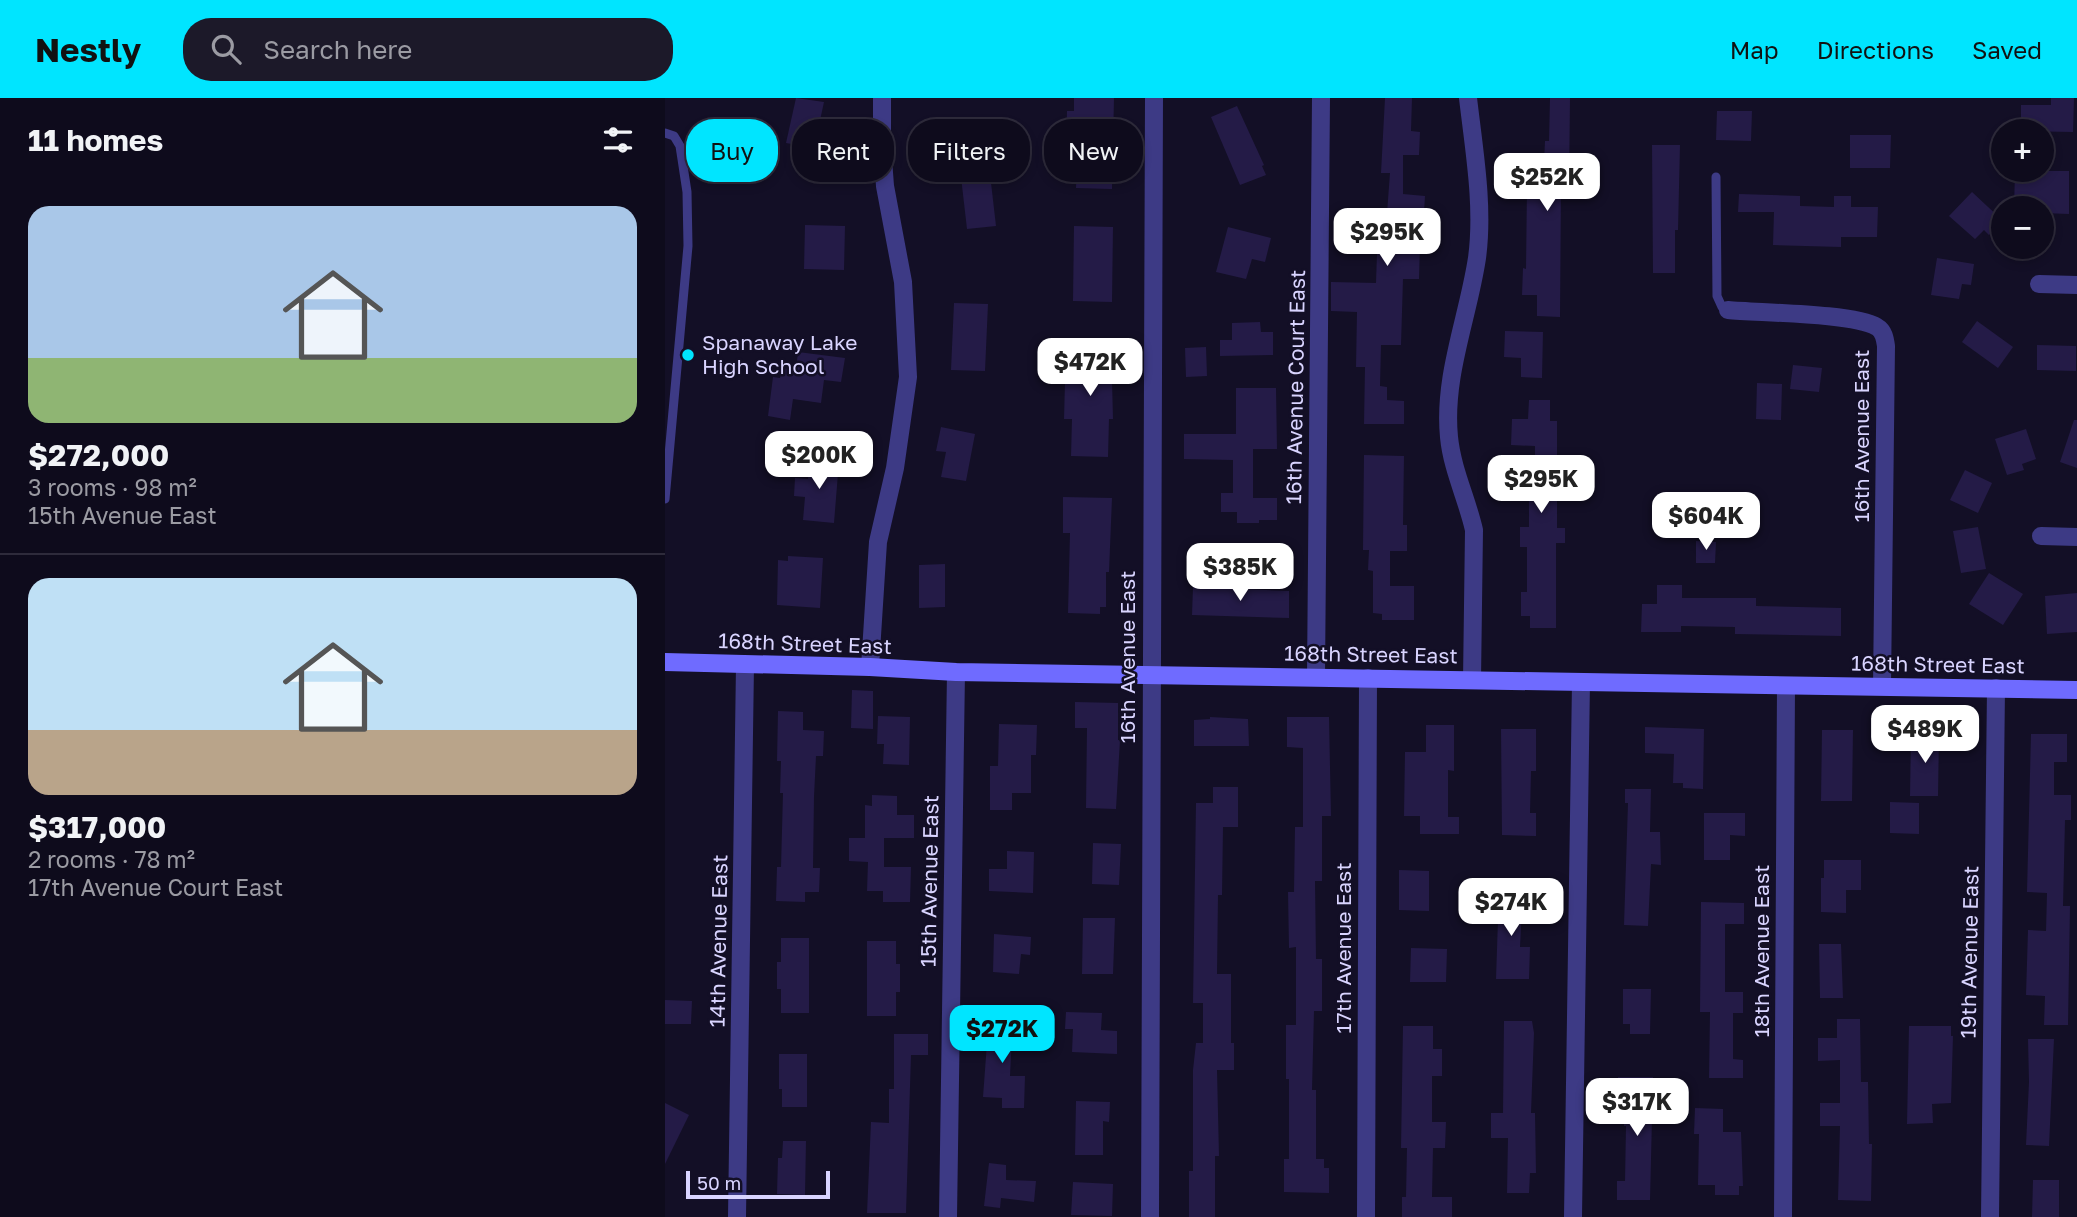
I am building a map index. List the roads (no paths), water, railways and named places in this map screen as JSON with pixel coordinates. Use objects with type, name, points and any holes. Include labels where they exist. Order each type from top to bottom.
[{"type":"street","points":[[870,667],[879,542],[895,468],[908,377],[904,282],[885,186],[881,146],[882,98]]},
{"type":"street","name":"16th Avenue East","points":[[1150,1217],[1154,98]]},
{"type":"street","name":"16th Avenue Court East","points":[[1315,677],[1321,98]]},
{"type":"street","points":[[1468,98],[1476,161],[1479,228],[1470,299],[1451,377],[1448,417],[1451,454],[1469,508],[1473,530],[1472,680]]},
{"type":"street","points":[[2039,284],[2077,285]]},
{"type":"street","name":"16th Avenue East","points":[[1728,310],[1846,319],[1870,324],[1883,333],[1887,346],[1882,686]]},
{"type":"street","points":[[2041,536],[2077,537]]},
{"type":"street","name":"168th Street East","points":[[665,662],[1150,676],[2077,690]]},
{"type":"street","name":"14th Avenue East","points":[[737,1217],[745,665]]},
{"type":"street","name":"15th Avenue East","points":[[948,1217],[956,672]]},
{"type":"street","name":"17th Avenue East","points":[[1366,1217],[1368,678]]},
{"type":"street","points":[[1573,1217],[1581,682]]},
{"type":"street","name":"18th Avenue East","points":[[1783,1217],[1786,686]]},
{"type":"street","name":"19th Avenue East","points":[[1990,1217],[1996,688]]},
{"type":"lane","points":[[665,133],[674,136],[680,146],[687,192],[688,246],[668,428],[665,499]]},
{"type":"lane","points":[[1716,177],[1717,296],[1722,307],[1728,310]]},
{"type":"place","name":"Spanaway Lake High School","points":[[688,355]]}]
